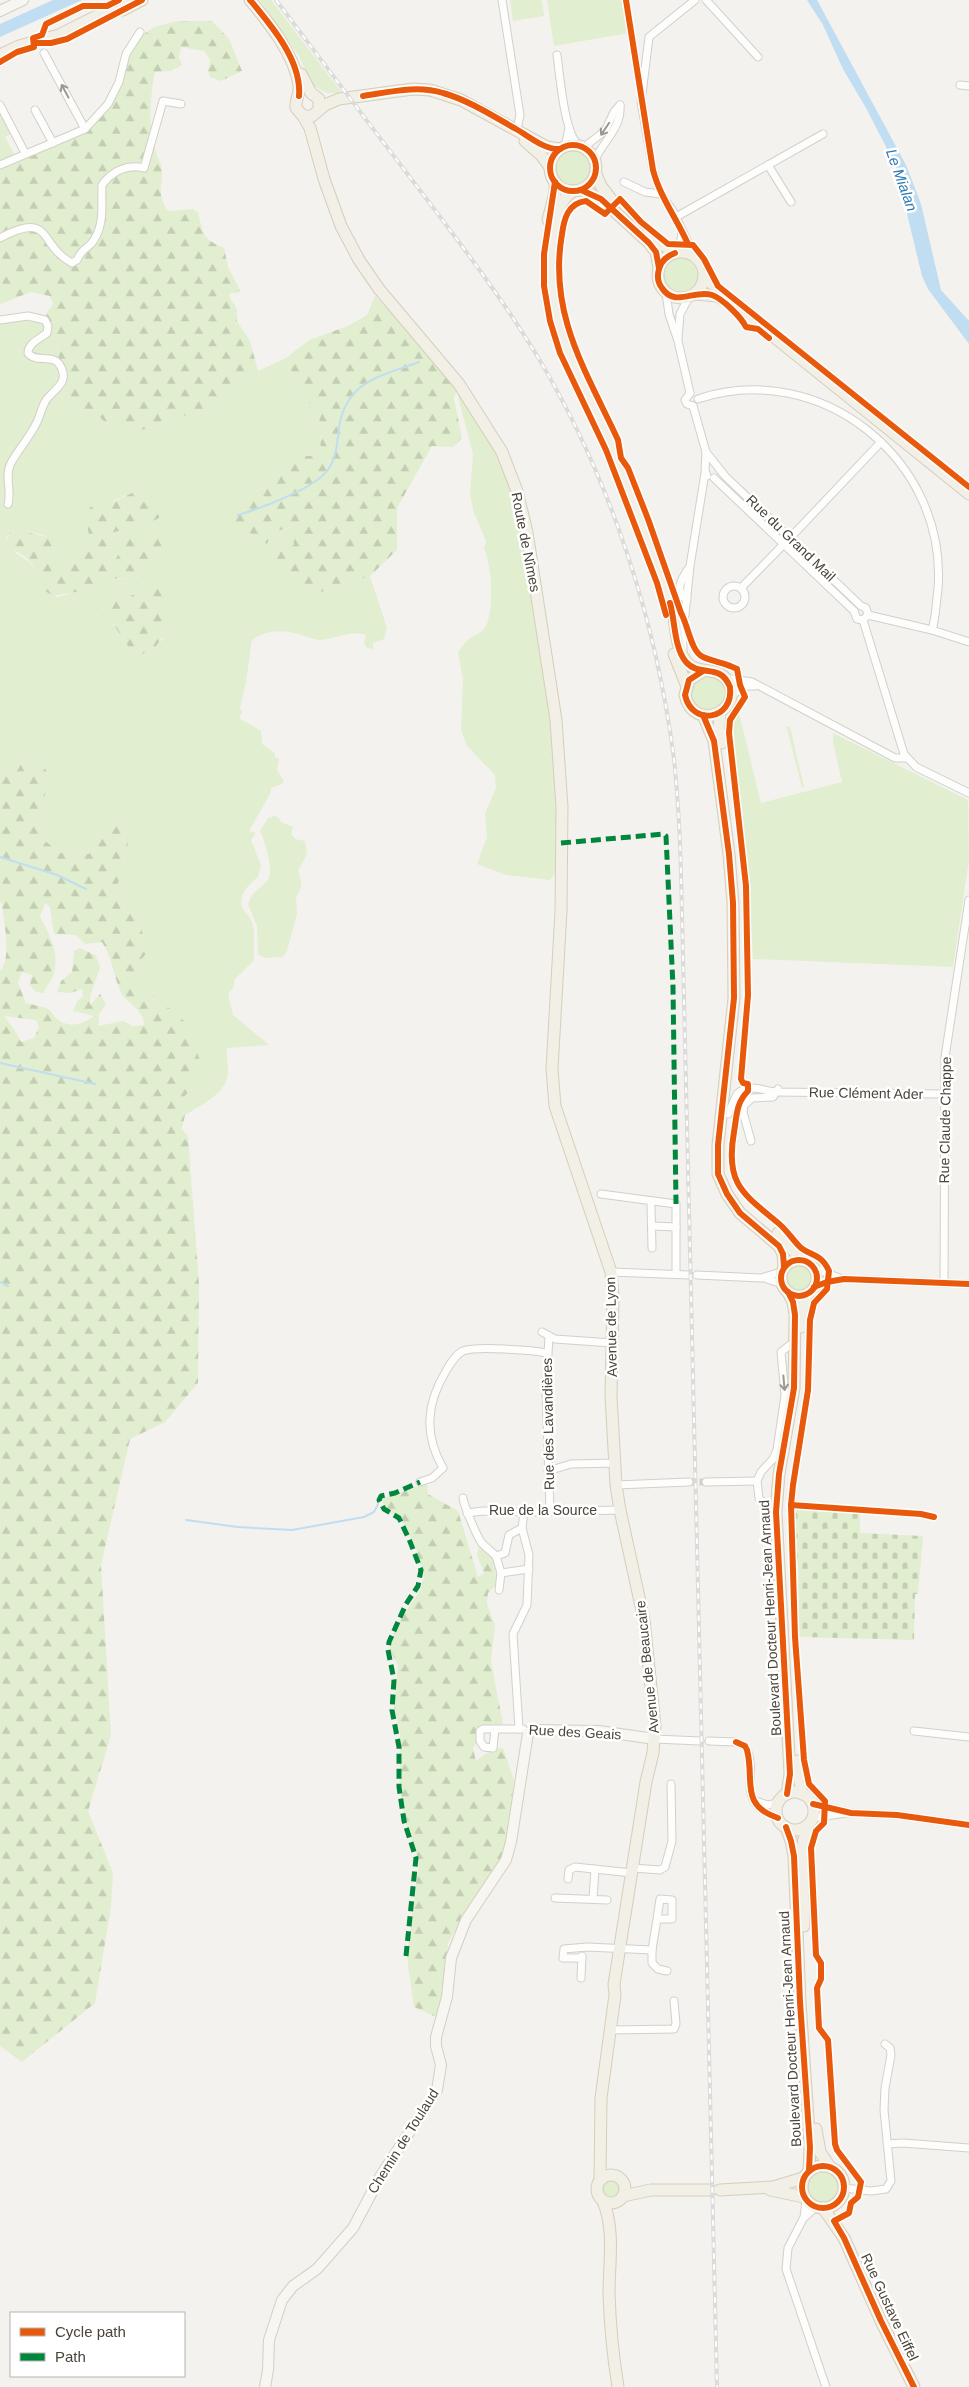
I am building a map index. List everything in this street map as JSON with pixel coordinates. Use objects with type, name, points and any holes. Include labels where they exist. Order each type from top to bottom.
[{"type":"main road","points":[[0,55],[19,46],[59,35],[128,0]]},
{"type":"main road","points":[[34,43],[50,43],[67,39],[142,0]]},
{"type":"main road","points":[[250,0],[292,54],[314,95],[318,112]]},
{"type":"main road","points":[[278,37],[293,66],[299,85],[296,108],[303,116],[310,117],[340,99]]},
{"type":"main road","points":[[299,96],[314,95],[340,99],[423,89],[445,93],[517,129],[547,147],[581,147],[595,160],[596,174],[601,186],[614,204],[656,240],[675,253],[689,254],[695,257],[702,265],[704,276],[702,286],[692,296]]},
{"type":"main road","points":[[386,93],[422,94],[452,103],[515,134],[535,149],[550,167],[554,182],[544,254],[544,286],[550,321],[562,358],[606,450],[657,582],[674,653],[686,684],[685,696],[689,706],[703,715],[714,741],[730,854],[733,903],[734,998],[718,1145],[718,1174],[727,1194],[740,1213],[779,1246],[783,1254],[785,1288],[797,1296],[811,1291],[817,1276],[815,1268],[802,1260],[776,1231],[746,1208],[734,1192],[726,1173],[724,1155],[740,1019],[741,966],[738,862],[719,728],[720,713],[731,696],[730,687],[725,678],[716,671],[703,671],[688,664],[682,655],[668,596],[653,551],[614,452],[567,352],[557,321],[552,290],[552,242],[558,210],[564,198],[590,184],[596,174]]},
{"type":"main road","name":"Route de Nîmes","points":[[318,112],[318,156]]},
{"type":"main road","name":"Route de Nîmes","points":[[303,116],[310,128],[324,179],[341,226],[359,260],[378,289],[459,384],[502,452],[517,491],[527,532],[556,720],[562,808],[552,1092]]},
{"type":"main road","points":[[550,167],[553,156],[562,148]]},
{"type":"main road","points":[[554,182],[563,189],[577,191],[601,199],[649,243],[656,252],[659,268],[658,280],[666,294],[673,297],[717,296],[737,307]]},
{"type":"main road","points":[[659,268],[665,259],[675,253]]},
{"type":"main road","points":[[704,276],[737,307],[969,494]]},
{"type":"main road","points":[[686,684],[693,676],[703,671]]},
{"type":"main road","points":[[703,715],[720,713]]},
{"type":"main road","name":"Avenue de Lyon","points":[[552,1092],[582,1189],[611,1272],[613,1297],[611,1396],[616,1482]]},
{"type":"main road","points":[[783,1269],[792,1261],[802,1260]]},
{"type":"main road","name":"Boulevard Docteur Henri-Jean Arnaud","points":[[785,1288],[794,1308],[794,1388],[778,1480],[776,1519],[790,1774],[787,1794]]},
{"type":"main road","name":"Boulevard Docteur Henri-Jean Arnaud","points":[[802,1794],[798,1778],[790,1673],[783,1496],[800,1389],[802,1310],[811,1291]]},
{"type":"main road","name":"Avenue de Beaucaire","points":[[600,2180],[601,2098],[615,1995],[620,1985],[622,1949],[630,1912],[632,1870],[655,1739],[644,1620],[620,1510],[616,1482]]},
{"type":"main road","points":[[787,1794],[802,1794],[813,1804],[810,1822],[796,1830],[782,1823],[778,1803],[787,1794]]},
{"type":"main road","name":"Boulevard Docteur Henri-Jean Arnaud","points":[[810,1822],[802,1849],[808,2020],[818,2144],[830,2167]]},
{"type":"main road","name":"Boulevard Docteur Henri-Jean Arnaud","points":[[782,1823],[791,1841],[794,1856],[800,2002],[810,2147],[806,2174]]},
{"type":"main road","name":"Avenue de Beaucaire","points":[[601,2147],[619,2179]]},
{"type":"main road","points":[[651,2190],[609,2175],[600,2180],[597,2189],[598,2196],[603,2201],[610,2203],[620,2198],[651,2190],[759,2189],[785,2185],[821,2166],[830,2167],[839,2173],[844,2188],[840,2200],[832,2206],[820,2208],[805,2199],[759,2189]]},
{"type":"main road","points":[[805,2199],[802,2188],[806,2174]]},
{"type":"main road","points":[[610,2243],[620,2198],[619,2179]]},
{"type":"main road","name":"Rue Gustave Eiffel","points":[[840,2200],[844,2238]]},
{"type":"main road","points":[[603,2201],[608,2219],[610,2243],[610,2328],[618,2387]]},
{"type":"main road","name":"Rue Gustave Eiffel","points":[[820,2208],[844,2238],[881,2321],[914,2387]]},
{"type":"street","points":[[0,11],[21,0]]},
{"type":"street","points":[[502,0],[520,115],[517,129]]},
{"type":"street","points":[[695,0],[649,37],[641,94],[653,170],[661,194],[676,217],[695,257]]},
{"type":"street","points":[[706,0],[758,57]]},
{"type":"street","points":[[0,165],[85,129],[108,104],[119,82],[126,54],[140,32]]},
{"type":"street","points":[[44,53],[85,129]]},
{"type":"street","points":[[557,56],[569,128],[581,147],[605,131],[614,112],[620,105],[621,114],[617,125],[595,160]]},
{"type":"street","points":[[960,85],[969,86]]},
{"type":"street","points":[[0,238],[29,226],[40,230],[48,237],[62,258],[72,263],[77,260],[82,250],[94,242],[100,227],[103,212],[102,185],[114,173],[135,166],[144,168],[163,101],[181,104]]},
{"type":"street","points":[[0,105],[25,153]]},
{"type":"street","points":[[35,110],[53,143]]},
{"type":"street","points":[[562,148],[569,128]]},
{"type":"street","points":[[676,217],[823,134]]},
{"type":"street","points":[[768,165],[791,202]]},
{"type":"street","points":[[624,182],[645,192],[661,194]]},
{"type":"street","points":[[675,253],[681,240],[682,229]]},
{"type":"street","points":[[666,294],[669,314],[678,340],[690,393],[685,400],[687,404],[693,406]]},
{"type":"street","points":[[678,340],[680,314],[692,296]]},
{"type":"street","points":[[0,320],[28,316],[45,320],[48,326],[47,334],[32,344],[28,348],[28,353],[34,357],[56,360],[60,365],[63,375],[62,383],[46,399],[37,424],[10,463],[8,475],[10,497],[8,504]]},
{"type":"street","points":[[693,406],[698,399],[738,391],[783,391],[837,409],[872,433],[909,475],[923,500],[935,535],[939,569],[932,630]]},
{"type":"street","points":[[690,393],[695,394],[698,399]]},
{"type":"street","points":[[682,655],[684,646],[682,623],[687,600],[690,566],[705,473],[711,464],[693,406]]},
{"type":"street","points":[[741,588],[783,545],[790,544],[790,538],[881,442]]},
{"type":"street","name":"Rue du Grand Mail","points":[[711,464],[720,470],[861,606]]},
{"type":"street","points":[[702,489],[718,475],[720,470]]},
{"type":"street","name":"Rue du Grand Mail","points":[[705,473],[713,478],[854,611]]},
{"type":"street","points":[[969,642],[932,630],[866,618],[857,619],[854,611],[861,606],[868,610],[866,618],[902,751],[906,758],[916,766],[969,793]]},
{"type":"street","points":[[725,678],[747,681],[760,686],[895,758],[906,758]]},
{"type":"street","points":[[731,696],[745,686],[760,686]]},
{"type":"street","name":"Rue Claude Chappe","points":[[944,1282],[943,1094],[948,1036],[969,900]]},
{"type":"street","name":"Rue Clément Ader","points":[[728,1114],[737,1094],[742,1090],[759,1088],[775,1092],[780,1088],[788,1092],[943,1094]]},
{"type":"street","points":[[751,1141],[743,1112],[744,1105],[752,1098],[773,1097],[775,1092]]},
{"type":"street","points":[[601,1194],[676,1204],[676,1274]]},
{"type":"street","points":[[651,1205],[652,1248]]},
{"type":"street","points":[[652,1226],[676,1227]]},
{"type":"street","points":[[815,1268],[828,1275],[844,1279]]},
{"type":"street","points":[[761,1278],[783,1269]]},
{"type":"street","points":[[611,1272],[689,1275]]},
{"type":"street","points":[[697,1275],[761,1278],[785,1288]]},
{"type":"street","points":[[811,1291],[827,1282],[844,1279],[969,1284]]},
{"type":"street","points":[[542,1332],[555,1339],[612,1343]]},
{"type":"street","name":"Rue des Lavandières","points":[[549,1336],[547,1353],[550,1511]]},
{"type":"street","points":[[776,1519],[759,1498],[757,1481],[761,1472],[776,1455],[785,1395],[781,1352],[794,1341]]},
{"type":"street","points":[[420,1482],[432,1478],[443,1468],[433,1450],[430,1429],[433,1396],[452,1360],[463,1351],[472,1350],[547,1353]]},
{"type":"street","points":[[548,1471],[571,1464],[615,1463]]},
{"type":"street","points":[[706,1482],[757,1481]]},
{"type":"street","points":[[616,1482],[689,1482]]},
{"type":"street","points":[[463,1498],[467,1513],[473,1521],[480,1540],[496,1556],[501,1573],[499,1590]]},
{"type":"street","name":"Rue de la Source","points":[[467,1513],[483,1511],[620,1510]]},
{"type":"street","points":[[519,1729],[513,1634],[527,1605],[529,1555],[522,1528],[524,1512]]},
{"type":"street","points":[[496,1556],[505,1553],[509,1535],[522,1528]]},
{"type":"street","points":[[501,1573],[529,1569]]},
{"type":"street","name":"Rue des Geais","points":[[495,1729],[531,1731],[599,1730],[655,1739]]},
{"type":"street","name":"Chemin de Toulaud","points":[[265,2387],[268,2370],[269,2340],[282,2300],[293,2286],[317,2269],[354,2228],[384,2170],[437,2090],[441,2064],[436,2046],[436,2037],[447,1997],[450,1958],[466,1920],[506,1860],[511,1842],[525,1744],[528,1733],[531,1731]]},
{"type":"street","points":[[914,1731],[969,1737]]},
{"type":"street","points":[[655,1739],[700,1742]]},
{"type":"street","points":[[708,1741],[736,1742],[745,1746],[748,1755],[750,1789],[754,1801],[762,1810],[782,1823]]},
{"type":"street","points":[[568,1879],[569,1870],[575,1867],[660,1870],[664,1867],[672,1841],[671,1784]]},
{"type":"street","points":[[754,1801],[768,1805],[778,1803]]},
{"type":"street","points":[[813,1804],[851,1813],[897,1815],[969,1826]]},
{"type":"street","points":[[810,1822],[851,1813]]},
{"type":"street","points":[[593,1899],[595,1869]]},
{"type":"street","points":[[555,1898],[607,1900]]},
{"type":"street","points":[[657,1919],[652,1963],[658,1969],[667,1970]]},
{"type":"street","points":[[582,1958],[563,1958],[564,1949],[652,1950]]},
{"type":"street","points":[[581,1978],[582,1949]]},
{"type":"street","points":[[610,2030],[674,2029],[676,2024],[674,2001]]},
{"type":"street","points":[[844,2188],[880,2190],[890,2186],[892,2178],[887,2144],[884,2097],[892,2055],[890,2048],[884,2044]]},
{"type":"street","points":[[887,2144],[903,2143],[969,2148]]},
{"type":"street","points":[[805,2199],[804,2217],[788,2248],[786,2269],[826,2387]]},
{"type":"street","points":[[804,2217],[820,2208]]},
{"type":"green space","points":[[260,0],[271,0],[342,93],[327,93],[312,85],[299,56]]},
{"type":"green space","points":[[510,0],[542,0],[544,16],[513,21]]},
{"type":"green space","points":[[547,0],[623,0],[629,33],[554,46]]},
{"type":"green space","points":[[177,21],[212,21],[229,39],[242,71],[221,81],[210,77],[208,71],[210,60],[204,51],[181,47],[179,57],[182,65],[171,71],[155,72],[151,101],[151,120],[153,140],[162,168],[162,201],[168,211],[192,209],[198,212],[207,238],[224,248],[228,267],[240,290],[237,293],[230,293],[230,298],[237,309],[237,321],[250,341],[258,371],[213,406],[147,429],[132,431],[107,424],[93,411],[68,409],[62,396],[68,376],[65,365],[59,358],[54,332],[45,315],[53,304],[50,296],[31,292],[0,304],[0,161],[53,143],[85,129],[108,104],[134,41],[154,27]]},
{"type":"green space","points":[[0,115],[9,126],[7,127],[11,134],[5,137],[14,154],[0,161]]},
{"type":"green space","points":[[573,150],[585,156],[591,168],[585,180],[573,186],[561,180],[555,168],[561,156]]},
{"type":"green space","points":[[681,258],[693,264],[699,276],[693,288],[681,294],[669,288],[663,276],[669,264]]},
{"type":"green space","points":[[375,296],[459,384],[454,398],[462,438],[453,447],[432,446],[397,508],[397,550],[370,576],[321,592],[272,571],[275,551],[294,545],[292,527],[272,532],[267,544],[224,516],[239,500],[271,484],[294,456],[321,456],[319,412],[301,395],[286,358],[309,340],[348,326],[367,315]]},
{"type":"green space","points":[[45,315],[54,332],[59,358],[65,365],[68,376],[62,396],[68,409],[93,411],[107,424],[147,429],[213,406],[258,371],[286,358],[301,395],[319,412],[321,456],[294,456],[271,484],[239,500],[267,543],[272,532],[293,527],[294,545],[321,592],[370,576],[387,628],[384,639],[373,643],[373,649],[367,648],[364,643],[366,635],[360,634],[349,634],[320,640],[291,632],[278,631],[265,633],[252,640],[240,708],[242,712],[239,718],[261,731],[262,744],[275,753],[275,757],[279,759],[277,770],[284,781],[282,784],[271,788],[271,792],[249,831],[256,833],[251,840],[261,865],[258,877],[245,890],[241,903],[253,925],[254,960],[235,979],[233,988],[228,994],[233,1015],[269,1045],[227,1048],[228,1071],[224,1086],[212,1098],[185,1115],[179,1109],[178,1102],[192,1089],[155,996],[136,990],[136,967],[147,952],[140,926],[134,915],[114,897],[118,879],[89,854],[61,853],[45,841],[41,815],[49,774],[39,761],[24,759],[13,778],[0,774],[0,321]],"holes":[[[138,490],[149,493],[155,502],[147,520],[138,520],[129,527],[109,534],[107,548],[109,558],[111,561],[115,561],[123,552],[123,546],[150,546],[146,566],[131,580],[112,579],[103,581],[57,597],[46,589],[30,563],[15,552],[5,538],[19,525],[26,530],[48,537],[59,563],[72,564],[77,556],[90,548],[92,542],[87,522],[93,505],[109,503]],[[143,587],[170,600],[161,608],[161,625],[164,629],[162,641],[112,625],[109,602],[127,598]]]},
{"type":"green space","points":[[459,384],[517,491],[556,720],[561,865],[550,880],[506,875],[477,864],[487,837],[485,814],[496,788],[495,775],[467,746],[461,730],[463,679],[458,652],[468,640],[484,629],[490,613],[491,589],[489,566],[484,549],[486,541],[474,513],[470,495],[473,454],[458,397]]},
{"type":"green space","points":[[144,489],[151,494],[156,502],[160,514],[159,518],[151,522],[140,520],[125,529],[109,534],[107,548],[109,558],[111,561],[115,561],[118,555],[123,552],[123,541],[127,539],[150,546],[154,540],[161,538],[164,542],[159,554],[160,557],[147,565],[146,576],[137,580],[118,578],[92,585],[81,591],[53,596],[42,589],[36,571],[28,559],[13,549],[6,540],[13,527],[19,525],[31,533],[48,537],[59,563],[72,564],[77,556],[90,548],[86,520],[88,510],[97,504],[119,500]]},
{"type":"green space","points":[[143,587],[162,590],[168,596],[170,600],[161,608],[164,620],[161,625],[167,634],[153,650],[135,654],[111,622],[102,614],[99,607],[104,602],[130,597]]},
{"type":"green space","points":[[708,676],[715,677],[720,681],[724,686],[724,700],[720,705],[715,709],[708,710],[701,709],[696,705],[692,700],[691,693],[692,686],[696,681],[701,677]]},
{"type":"green space","points":[[739,713],[761,803],[842,782],[833,742],[833,733],[968,800],[969,860],[953,967],[753,959],[747,856],[733,732],[734,720]]},
{"type":"green space","points":[[792,725],[790,727],[804,787],[802,788],[787,728],[782,729]]},
{"type":"green space","points":[[24,759],[39,761],[49,774],[41,815],[45,841],[61,853],[89,854],[110,814],[121,818],[126,824],[128,844],[114,897],[134,912],[141,927],[147,952],[136,967],[136,990],[155,996],[184,1021],[200,1060],[192,1089],[178,1102],[179,1109],[185,1115],[182,1129],[188,1136],[199,1284],[198,1383],[165,1422],[130,1439],[101,1565],[111,1735],[88,1811],[113,1873],[111,1907],[95,2003],[22,2062],[0,2046],[0,971],[6,958],[6,940],[0,901],[0,774],[13,778]],"holes":[[[45,903],[50,907],[54,934],[76,935],[85,944],[102,942],[109,954],[122,994],[139,1011],[144,1025],[133,1026],[123,1021],[98,1026],[99,1014],[106,1004],[100,994],[90,1005],[90,1000],[100,966],[95,955],[80,948],[74,951],[72,972],[61,981],[57,992],[70,993],[82,989],[83,997],[78,1000],[73,1011],[94,1016],[81,1023],[72,1025],[57,1019],[46,1008],[26,1003],[18,983],[22,972],[32,975],[30,985],[36,992],[44,993],[55,968],[53,946],[40,917]],[[4,1016],[36,1020],[39,1027],[34,1038],[21,1042]]]},
{"type":"green space","points":[[274,816],[279,818],[281,822],[293,827],[291,834],[295,839],[305,841],[307,854],[298,871],[301,887],[296,897],[297,914],[287,951],[283,957],[265,958],[258,954],[257,926],[248,904],[256,890],[270,876],[268,856],[260,831],[268,818]]},
{"type":"green space","points":[[798,1265],[807,1269],[811,1278],[807,1287],[798,1291],[789,1287],[785,1278],[789,1269]]},
{"type":"green space","points":[[427,1483],[428,1494],[458,1511],[478,1577],[484,1573],[477,1555],[479,1543],[494,1558],[497,1584],[488,1593],[487,1604],[495,1625],[491,1661],[503,1724],[479,1728],[477,1742],[473,1748],[476,1761],[492,1749],[503,1748],[514,1780],[508,1838],[503,1857],[471,1902],[448,1943],[445,1991],[438,2018],[414,2007],[407,1957],[419,1861],[406,1824],[400,1787],[400,1733],[394,1706],[398,1665],[390,1650],[391,1641],[401,1618],[420,1591],[424,1578],[417,1551],[402,1520],[384,1508],[382,1499]]},
{"type":"green space","points":[[794,1507],[860,1512],[860,1533],[923,1536],[918,1594],[915,1594],[914,1640],[799,1637],[798,1562],[796,1560]]},
{"type":"green space","points":[[823,2171],[835,2175],[839,2187],[835,2199],[823,2203],[811,2199],[807,2187],[811,2175]]},
{"type":"green space","points":[[611,2180],[619,2185],[620,2189],[615,2197],[611,2198],[603,2193],[602,2189],[607,2181]]},
{"type":"water","points":[[53,0],[82,0],[0,37],[0,24]]},
{"type":"water","name":"Le Mialan","points":[[807,0],[817,0],[906,165],[921,204],[941,290],[969,321],[969,344],[928,289],[922,276],[895,164],[843,69],[823,25]]},
{"type":"waterway","points":[[238,515],[286,497],[320,478],[333,461],[343,412],[349,399],[368,382],[379,376],[419,362]]},
{"type":"waterway","points":[[0,857],[57,875],[86,889]]},
{"type":"waterway","points":[[0,1063],[95,1084]]},
{"type":"waterway","points":[[0,1282],[8,1286]]},
{"type":"waterway","points":[[186,1520],[238,1527],[292,1530],[364,1517],[374,1512],[378,1504]]},
{"type":"tunnel","points":[[689,1482],[706,1482]]},
{"type":"railway","points":[[276,0],[483,274],[526,337],[565,405],[609,502],[627,552],[642,603],[666,707],[674,759],[681,859],[717,2387]]},
{"type":"marked path","points":[[561,843],[664,834],[666,836],[673,987],[676,1204]]},
{"type":"marked path","points":[[406,1956],[416,1858],[404,1821],[399,1787],[399,1747],[392,1710],[394,1680],[388,1650],[389,1642],[406,1604],[418,1586],[421,1570],[399,1518],[384,1509],[379,1500],[381,1496],[395,1493],[420,1482]]},
{"type":"cycle path","points":[[0,62],[17,52],[34,47],[33,38],[42,35],[46,24],[83,6],[107,6],[119,0]]},
{"type":"cycle path","points":[[34,43],[51,43],[67,39],[142,0]]},
{"type":"cycle path","points":[[250,0],[284,44],[296,70],[299,96]]},
{"type":"cycle path","points":[[626,0],[653,170],[660,189],[688,244]]},
{"type":"cycle path","points":[[363,96],[413,89],[443,93],[480,109],[542,145],[560,149]]},
{"type":"cycle path","points":[[568,145],[578,145],[592,155],[596,168],[592,181],[586,187],[578,191],[568,191],[554,181],[550,173],[550,163],[560,149],[568,145]]},
{"type":"cycle path","points":[[555,182],[544,254],[544,286],[550,321],[560,353],[606,450],[657,583],[666,615]]},
{"type":"cycle path","points":[[581,190],[601,199],[649,243],[656,252],[659,268]]},
{"type":"cycle path","points":[[914,2387],[881,2321],[844,2238],[834,2221],[849,2213],[851,2203],[858,2197],[861,2182],[837,2150],[835,2144],[828,2040],[819,2028],[817,1988],[821,1979],[821,1963],[816,1955],[811,1848],[816,1831],[824,1823],[825,1801],[809,1784],[804,1760],[795,1637],[791,1505],[808,1390],[810,1320],[814,1303],[827,1289],[829,1271],[819,1258],[800,1247],[780,1225],[754,1203],[739,1185],[734,1175],[732,1164],[732,1149],[738,1110],[741,1100],[748,1091],[748,1084],[743,1083],[741,1079],[748,995],[746,886],[729,733],[730,720],[745,697],[740,685],[737,669],[703,657],[695,650],[648,519],[628,468],[621,458],[618,440],[573,341],[565,316],[560,290],[559,263],[563,228],[571,208],[580,202],[586,201],[605,214],[620,199],[641,222],[668,244],[693,245],[704,259],[718,286],[969,487]]},
{"type":"cycle path","points":[[675,253],[663,261],[658,272],[660,284],[667,294],[673,297],[698,294],[712,295],[731,309],[746,327],[758,329],[769,338]]},
{"type":"cycle path","points":[[670,603],[677,642],[686,662],[697,669],[721,675],[726,679],[730,687],[730,698],[726,707],[712,715],[703,715],[696,712],[689,705],[685,695],[689,680],[703,671]]},
{"type":"cycle path","points":[[703,715],[714,741],[729,854],[733,903],[734,998],[718,1145],[718,1174],[727,1194],[740,1213],[779,1246],[783,1254],[784,1267]]},
{"type":"cycle path","points":[[799,1260],[806,1261],[812,1265],[816,1271],[817,1278],[816,1285],[812,1291],[806,1295],[799,1296],[792,1295],[786,1291],[782,1285],[781,1278],[782,1271],[786,1265],[792,1261],[799,1260]]},
{"type":"cycle path","points":[[814,1287],[844,1279],[969,1284]]},
{"type":"cycle path","points":[[787,1794],[790,1774],[776,1512],[779,1474],[794,1388],[795,1315],[793,1302],[788,1292]]},
{"type":"cycle path","points":[[791,1505],[921,1514],[934,1517]]},
{"type":"cycle path","points":[[736,1742],[745,1746],[747,1750],[753,1799],[766,1813],[778,1818]]},
{"type":"cycle path","points":[[813,1804],[851,1813],[897,1815],[969,1825]]},
{"type":"cycle path","points":[[786,1827],[794,1856],[800,2002],[810,2147],[809,2171]]},
{"type":"cycle path","points":[[827,2166],[835,2169],[841,2175],[844,2187],[841,2199],[835,2205],[819,2208],[811,2205],[805,2199],[802,2183],[805,2175],[811,2169],[827,2166]]}]
